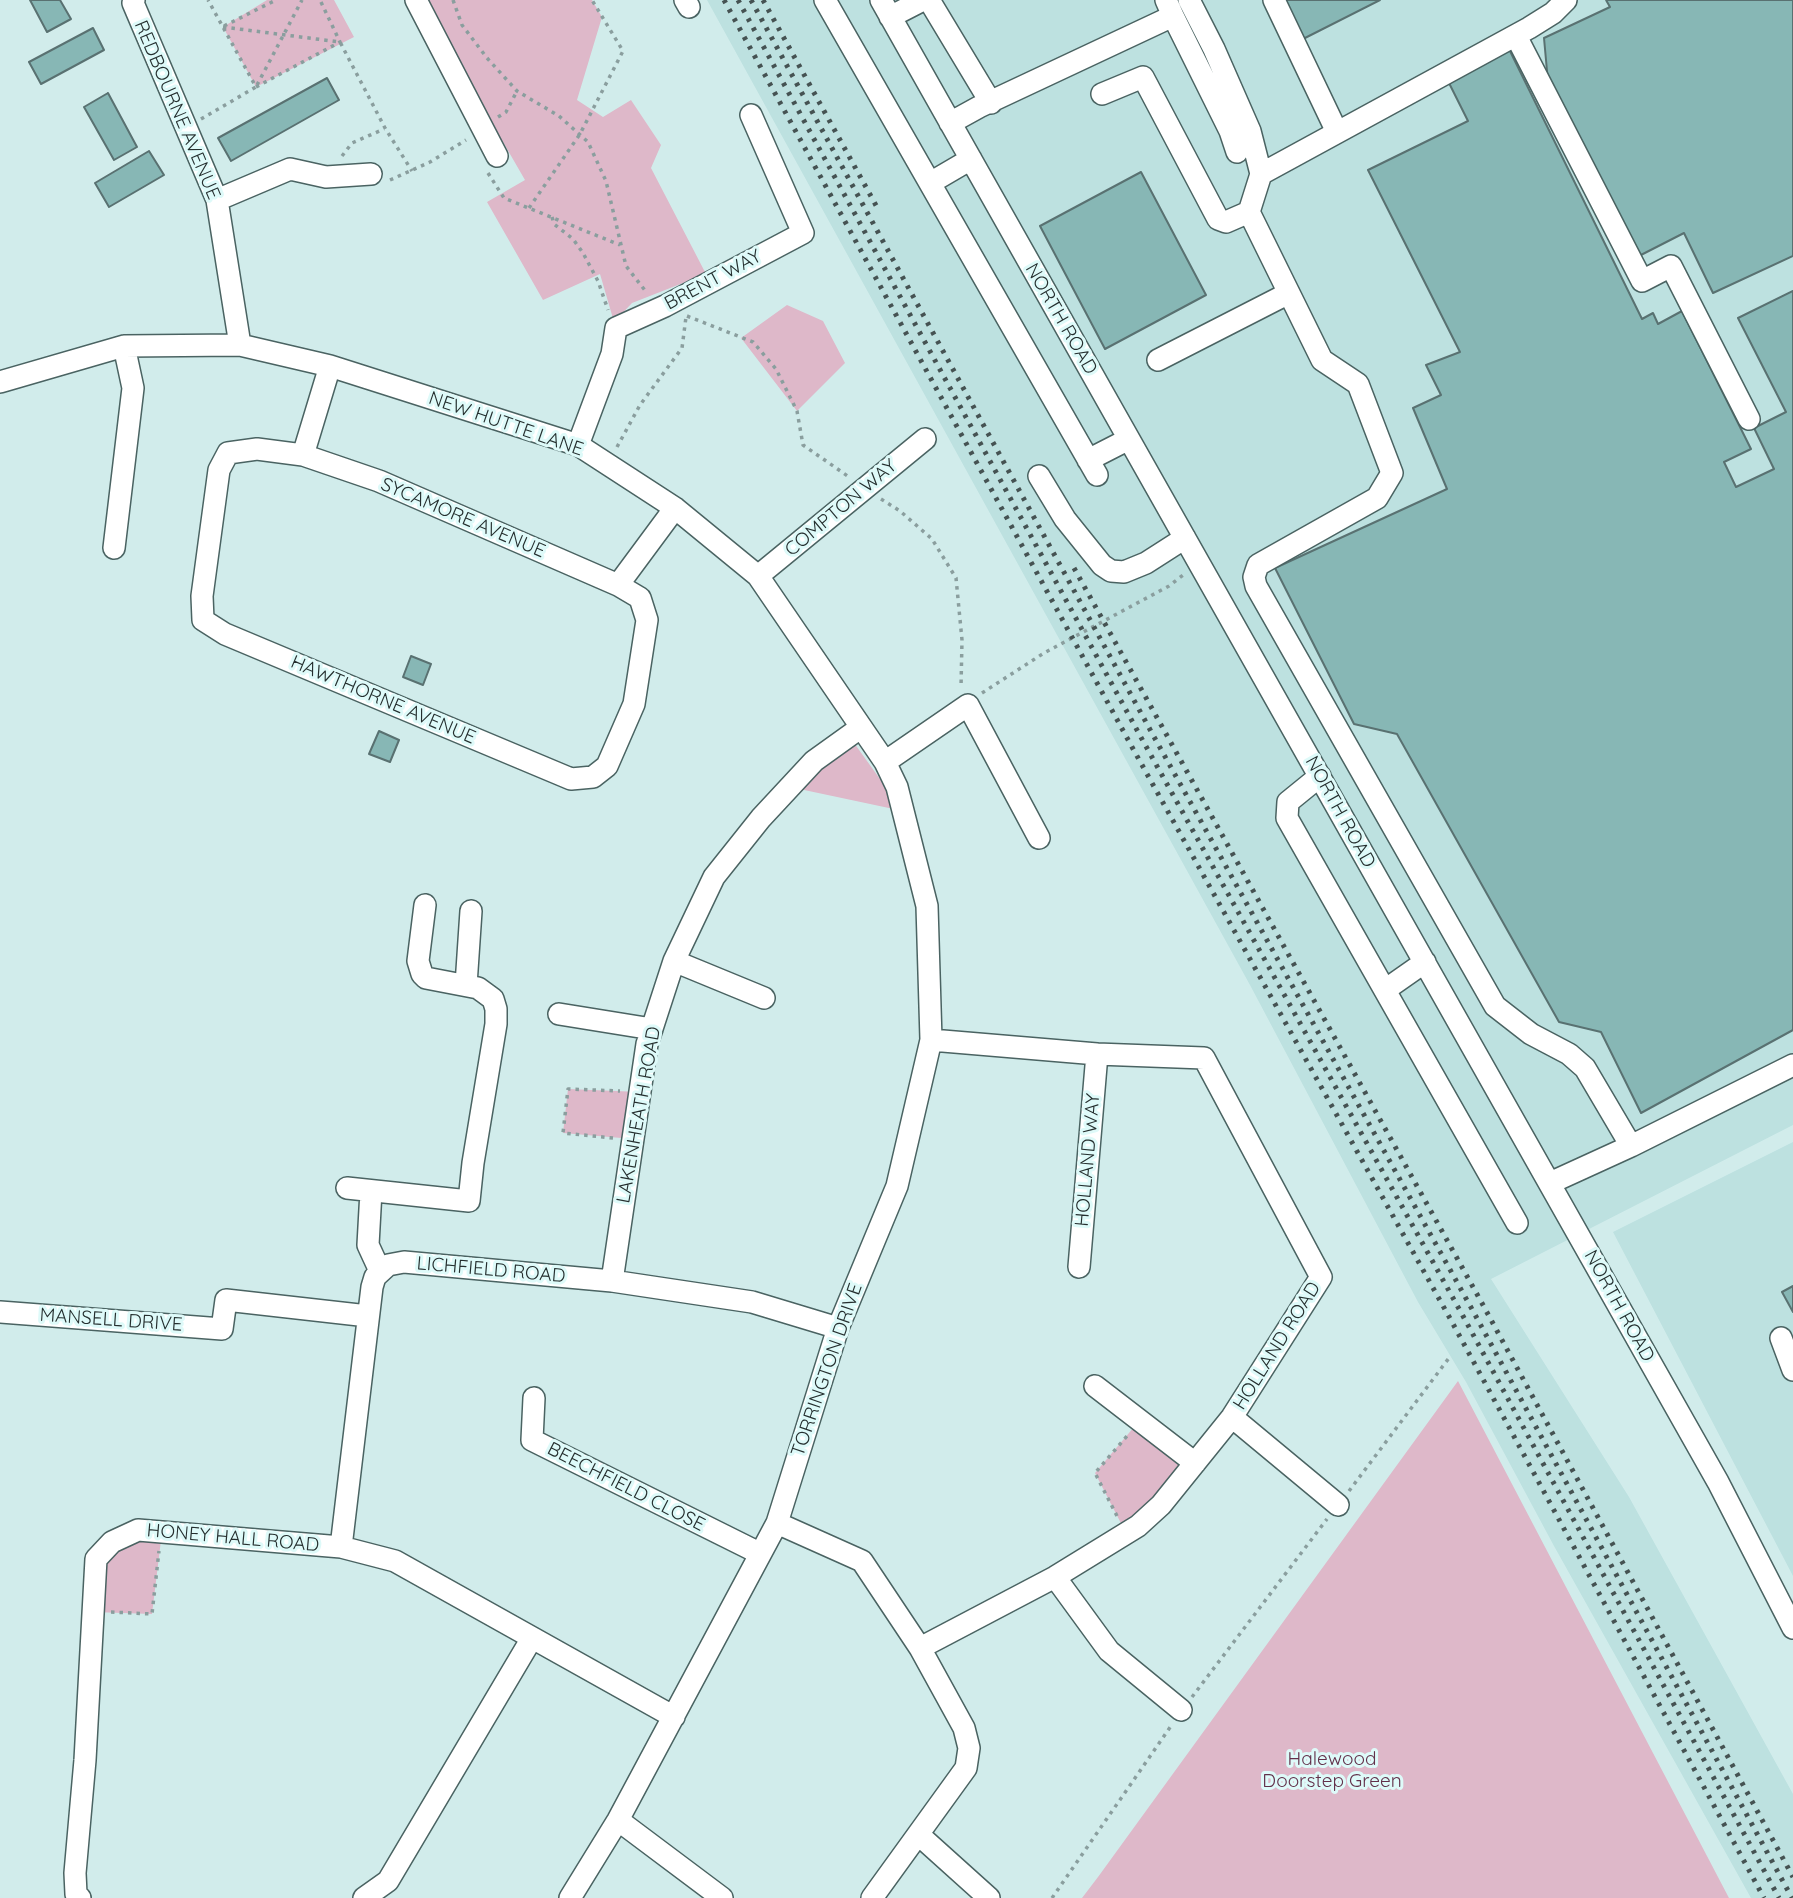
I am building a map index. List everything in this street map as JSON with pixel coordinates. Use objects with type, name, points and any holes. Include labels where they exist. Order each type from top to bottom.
[{"type":"street","name":"REDBOURNE AVENUE","points":[[134,0],[217,200],[240,345]]},
{"type":"street","points":[[415,0],[497,156]]},
{"type":"street","points":[[825,0],[1092,468],[1129,439]]},
{"type":"street","points":[[886,9],[922,0]]},
{"type":"street","points":[[929,0],[991,103]]},
{"type":"street","points":[[1189,0],[1250,131],[1261,174],[1249,212],[1322,360],[1358,384],[1392,473],[1377,498],[1258,565],[1254,577],[1256,586],[1495,1006],[1531,1034],[1569,1054],[1585,1068],[1632,1146]]},
{"type":"street","points":[[1273,0],[1337,132]]},
{"type":"street","points":[[1261,174],[1516,36],[1553,13],[1566,0]]},
{"type":"street","points":[[950,123],[1169,8],[1230,131],[1237,152]]},
{"type":"street","name":"NORTH ROAD","points":[[886,9],[1550,1183],[1717,1482],[1793,1628]]},
{"type":"street","points":[[1516,36],[1642,281],[1671,266],[1749,419]]},
{"type":"street","points":[[1102,94],[1143,77],[1217,219],[1226,222],[1249,212]]},
{"type":"street","name":"BRENT WAY","points":[[616,328],[665,306],[803,233],[751,115]]},
{"type":"street","points":[[930,183],[971,159]]},
{"type":"street","points":[[217,200],[290,169],[326,177],[371,174]]},
{"type":"street","points":[[1158,360],[1289,293]]},
{"type":"street","points":[[578,445],[612,354],[616,328]]},
{"type":"street","name":"NEW HUTTE LANE","points":[[0,382],[124,346],[240,345],[330,366],[578,445],[675,508],[758,576],[885,762]]},
{"type":"street","points":[[114,548],[134,388],[124,346]]},
{"type":"street","points":[[303,455],[330,366]]},
{"type":"street","name":"COMPTON WAY","points":[[758,576],[925,439]]},
{"type":"street","name":"HAWTHORNE AVENUE","points":[[303,455],[257,449],[228,453],[219,470],[202,596],[203,620],[225,634],[571,779],[593,777],[607,766],[634,704],[646,620],[640,598],[618,585]]},
{"type":"street","name":"SYCAMORE AVENUE","points":[[303,455],[379,481],[618,585]]},
{"type":"street","points":[[1039,476],[1065,519],[1102,565],[1111,572],[1124,572],[1146,563],[1185,538]]},
{"type":"street","points":[[618,585],[675,508]]},
{"type":"street","points":[[885,762],[968,705],[1039,838]]},
{"type":"street","name":"LAKENHEATH ROAD","points":[[612,1281],[647,1044],[674,961],[714,877],[753,827],[814,761],[860,728]]},
{"type":"street","name":"TORRINGTON DRIVE","points":[[570,1898],[618,1821],[777,1523],[838,1328],[897,1186],[931,1040],[927,906],[897,787],[885,762]]},
{"type":"street","points":[[1320,776],[1288,802],[1287,818],[1517,1223]]},
{"type":"street","points":[[347,1188],[469,1201],[496,1024],[493,999],[478,988],[426,978],[419,968],[420,933],[425,905]]},
{"type":"street","points":[[466,985],[471,911]]},
{"type":"street","points":[[674,961],[764,998]]},
{"type":"street","points":[[1385,990],[1425,962]]},
{"type":"street","points":[[559,1014],[652,1029]]},
{"type":"street","name":"HOLLAND ROAD","points":[[920,1648],[1055,1577],[1126,1533],[1161,1505],[1232,1417],[1321,1277],[1204,1058],[1097,1054],[931,1040]]},
{"type":"street","name":"HOLLAND WAY","points":[[1079,1267],[1097,1054]]},
{"type":"street","points":[[1550,1183],[1632,1146],[1793,1065]]},
{"type":"street","points":[[341,1547],[372,1287],[380,1271],[368,1245],[371,1191]]},
{"type":"street","name":"LICHFIELD ROAD","points":[[380,1271],[388,1265],[404,1262],[612,1281],[752,1302],[838,1328]]},
{"type":"street","name":"MANSELL DRIVE","points":[[0,1312],[222,1329],[226,1300],[368,1316]]},
{"type":"street","points":[[1781,1338],[1793,1370]]},
{"type":"street","points":[[1095,1386],[1195,1463]]},
{"type":"street","name":"BEECHFIELD CLOSE","points":[[534,1398],[532,1440],[759,1553]]},
{"type":"street","points":[[1232,1417],[1338,1505]]},
{"type":"street","points":[[777,1523],[862,1561],[920,1648],[964,1728],[969,1748],[966,1768],[872,1898]]},
{"type":"street","name":"HONEY HALL ROAD","points":[[80,1898],[76,1894],[75,1873],[85,1760],[96,1559],[112,1542],[138,1530],[341,1547],[395,1561],[674,1717]]},
{"type":"street","points":[[1055,1577],[1110,1651],[1181,1710]]},
{"type":"street","points":[[364,1898],[388,1881],[532,1638]]},
{"type":"street","points":[[618,1821],[722,1898]]},
{"type":"street","points":[[919,1835],[989,1898]]},
{"type":"path","points":[[208,0],[256,87]]},
{"type":"path","points":[[223,27],[275,0]]},
{"type":"path","points":[[256,87],[302,0]]},
{"type":"path","points":[[320,0],[385,128],[412,172]]},
{"type":"path","points":[[453,0],[462,25],[486,58],[517,91],[559,116],[588,142],[606,181],[626,266],[645,291],[665,306],[753,342],[776,369],[797,411],[803,445],[900,511],[932,539],[956,578],[962,640],[961,692],[968,705],[978,695],[1044,653],[1169,586]]},
{"type":"path","points":[[528,208],[579,134],[623,51],[592,0]]},
{"type":"path","points":[[223,27],[340,42]]},
{"type":"path","points":[[187,127],[340,42]]},
{"type":"path","points":[[371,174],[392,181],[412,172],[506,112],[517,91]]},
{"type":"path","points":[[326,177],[352,143],[385,128]]},
{"type":"path","points":[[497,156],[485,168],[504,198],[620,245]]},
{"type":"path","points":[[552,217],[554,224],[573,239],[587,261],[598,281],[611,321],[616,328]]},
{"type":"path","points":[[608,464],[640,405],[682,348],[687,316]]},
{"type":"path","points":[[633,1139],[563,1133],[568,1089],[640,1092]]},
{"type":"path","points":[[1052,1898],[1181,1710],[1449,1358]]},
{"type":"path","points":[[1126,1533],[1095,1474],[1140,1420]]},
{"type":"path","points":[[93,1612],[152,1614],[162,1532]]},
{"type":"shaded area","points":[[707,0],[1793,0],[1793,1125],[1491,1279],[1629,1497],[1793,1794],[1793,1898],[1751,1898],[1554,1546],[1466,1382],[1418,1302],[1250,985]]},
{"type":"shaded area","points":[[1793,1142],[1793,1576],[1613,1232]]},
{"type":"green space","points":[[267,0],[334,0],[354,37],[256,87],[223,27]]},
{"type":"green space","points":[[421,0],[592,0],[602,17],[577,100],[603,117],[631,100],[661,145],[651,168],[706,274],[632,303],[614,322],[600,274],[543,300],[487,202],[525,180]]},
{"type":"green space","points":[[787,305],[823,321],[845,363],[797,411],[741,338]]},
{"type":"green space","points":[[849,736],[903,811],[790,787]]},
{"type":"green space","points":[[568,1089],[640,1092],[633,1139],[563,1133]]},
{"type":"green space","name":"Halewood Doorstep Green","points":[[1458,1381],[1729,1898],[1082,1898],[1098,1877]]},
{"type":"green space","points":[[1140,1420],[1195,1463],[1126,1533],[1095,1473]]},
{"type":"green space","points":[[162,1532],[152,1614],[93,1612],[102,1553]]},
{"type":"building","points":[[30,0],[60,0],[71,19],[47,32]]},
{"type":"building","points":[[1283,0],[1380,0],[1303,39]]},
{"type":"building","points":[[1606,0],[1793,0],[1793,256],[1713,293],[1684,233],[1637,257],[1548,82],[1544,38],[1610,7]]},
{"type":"building","points":[[93,28],[104,50],[41,84],[29,62]]},
{"type":"building","points":[[1508,47],[1642,319],[1653,313],[1658,324],[1682,311],[1751,449],[1724,462],[1736,487],[1774,469],[1754,428],[1786,412],[1738,318],[1793,291],[1793,1030],[1641,1113],[1601,1032],[1559,1022],[1397,734],[1354,724],[1275,568],[1447,489],[1413,408],[1441,395],[1426,365],[1460,352],[1368,170],[1468,121],[1446,77]]},
{"type":"building","points":[[327,78],[339,100],[231,161],[218,138]]},
{"type":"building","points":[[108,93],[137,147],[114,160],[84,107]]},
{"type":"building","points":[[149,151],[164,175],[109,207],[95,183]]},
{"type":"building","points":[[1141,172],[1206,295],[1105,349],[1040,226]]},
{"type":"building","points":[[411,656],[431,664],[423,685],[403,677]]},
{"type":"building","points":[[379,731],[399,740],[390,762],[369,754]]},
{"type":"building","points":[[1793,1286],[1793,1312],[1782,1292]]},
{"type":"railway","points":[[724,0],[1132,747],[1452,1322],[1764,1898]]},
{"type":"railway","points":[[738,0],[1143,741],[1463,1316],[1779,1898]]},
{"type":"railway","points":[[751,0],[1153,735],[1473,1311],[1792,1898]]},
{"type":"railway","points":[[763,0],[878,209]]},
{"type":"railway","points":[[1074,568],[1483,1305],[1793,1877]]}]
